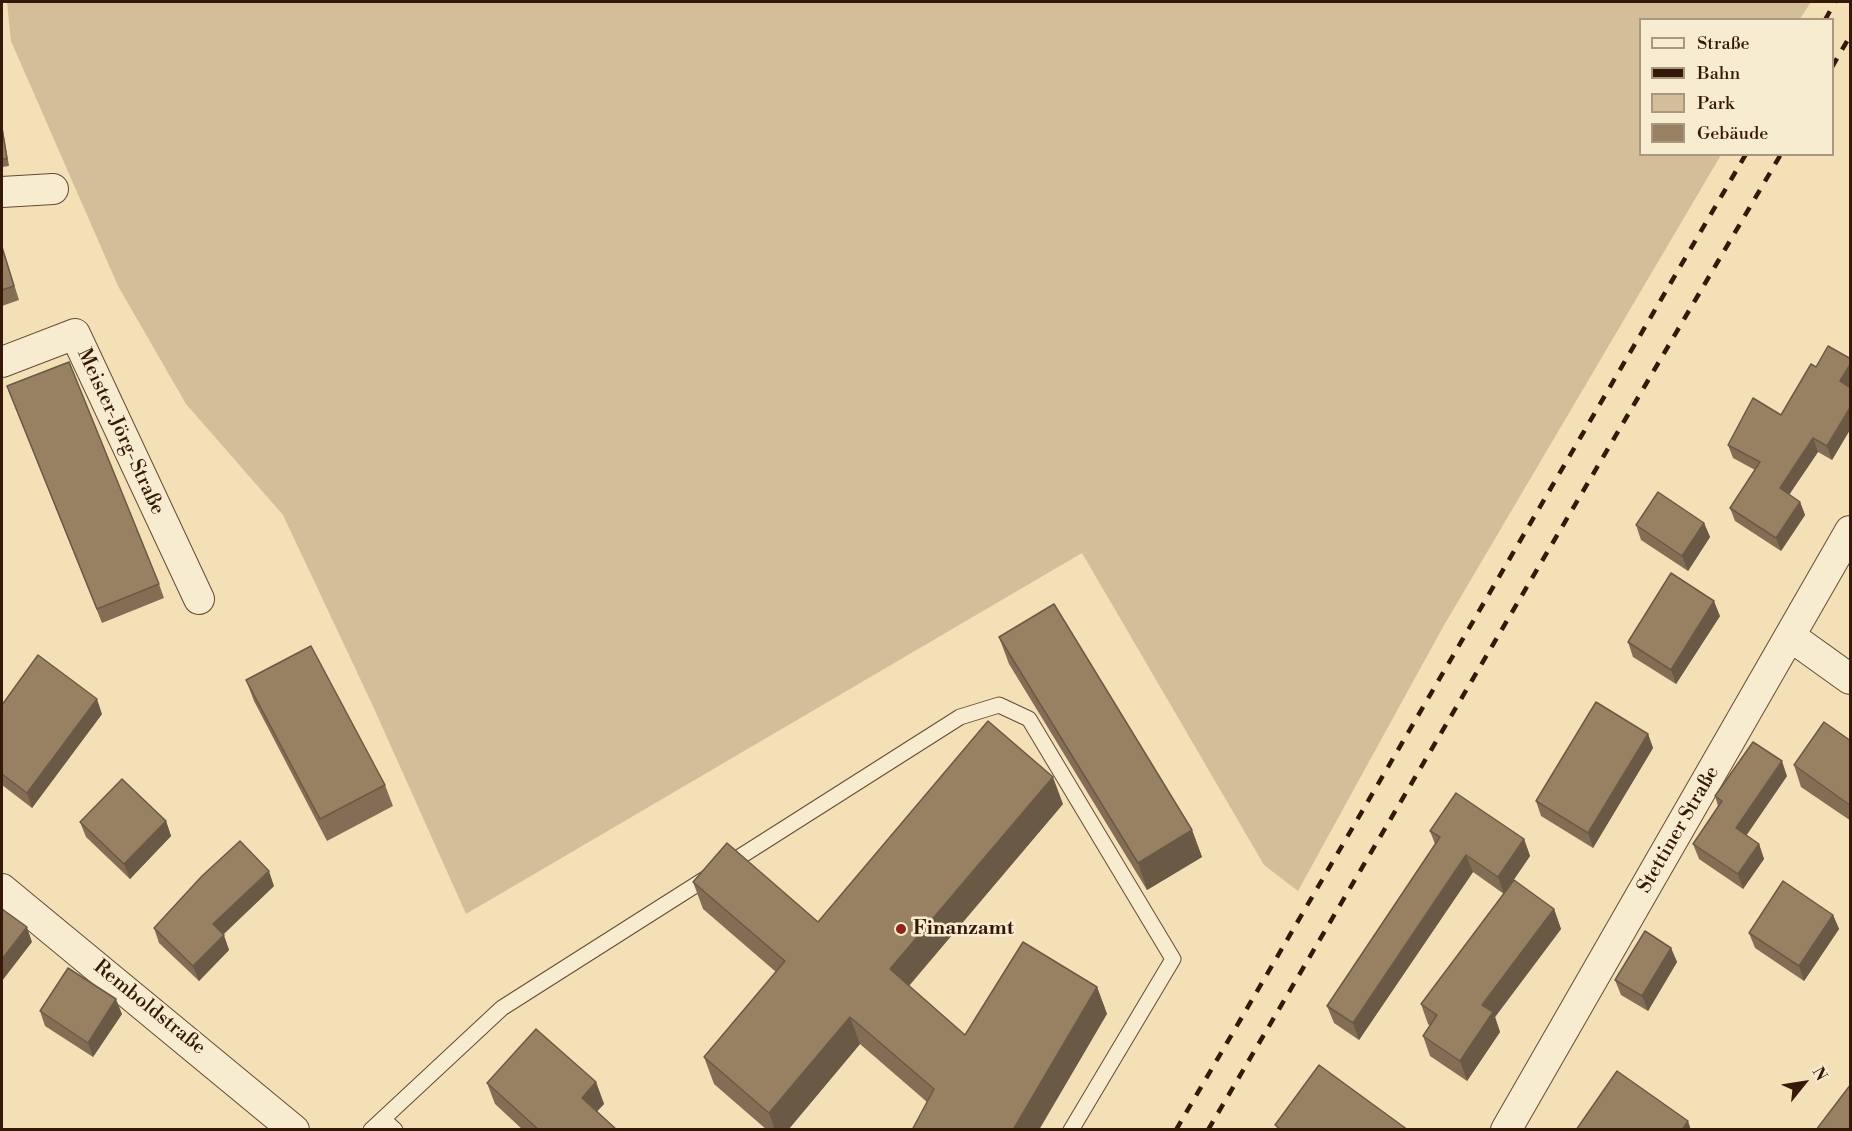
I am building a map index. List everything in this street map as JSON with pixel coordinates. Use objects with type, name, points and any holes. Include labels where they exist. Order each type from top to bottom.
[{"type":"street","points":[[2,192],[53,189]]},
{"type":"street","name":"Meister-Jörg-Straße","points":[[2,362],[75,334],[199,600]]},
{"type":"street","name":"Stettiner Straße","points":[[1506,1130],[1851,531]]},
{"type":"street","points":[[1790,636],[1851,679]]},
{"type":"street","name":"Remboldstraße","points":[[2,889],[294,1130]]},
{"type":"lane","points":[[396,1130],[377,1124],[502,1008],[960,717],[999,705],[1029,719],[1173,959],[1071,1130]]},
{"type":"green space","points":[[7,2],[1811,2],[1801,18],[1639,18],[1639,156],[1720,156],[1443,627],[1298,891],[1264,865],[1082,553],[466,914],[372,704],[283,515],[186,404],[118,286],[11,41]]},
{"type":"building","points":[[2,128],[7,159],[2,159]]},
{"type":"building","points":[[2,247],[14,286],[2,290]]},
{"type":"building","points":[[1828,346],[1851,359],[1840,381],[1851,388],[1851,406],[1827,446],[1813,438],[1780,488],[1800,502],[1776,538],[1730,508],[1760,462],[1728,445],[1753,398],[1781,415],[1811,364],[1816,367]]},
{"type":"building","points":[[69,362],[159,584],[97,609],[7,386]]},
{"type":"building","points":[[1658,492],[1704,523],[1682,556],[1636,525]]},
{"type":"building","points":[[1671,573],[1714,601],[1671,670],[1628,642]]},
{"type":"building","points":[[1054,604],[1192,830],[1138,863],[999,637]]},
{"type":"building","points":[[311,646],[385,785],[320,819],[246,680]]},
{"type":"building","points":[[38,655],[97,699],[27,793],[2,774],[2,705]]},
{"type":"building","points":[[1596,702],[1648,734],[1588,833],[1536,801]]},
{"type":"building","name":"Finanzamt","points":[[988,721],[1053,777],[890,969],[965,1035],[1023,942],[1097,987],[1013,1130],[912,1130],[934,1089],[850,1017],[769,1113],[704,1057],[785,961],[693,882],[727,843],[818,922]]},
{"type":"building","points":[[1824,722],[1851,741],[1851,806],[1794,765]]},
{"type":"building","points":[[1753,742],[1782,761],[1736,828],[1759,844],[1738,874],[1693,844],[1722,801],[1715,796]]},
{"type":"building","points":[[122,779],[166,821],[124,864],[80,822]]},
{"type":"building","points":[[1456,793],[1524,839],[1498,877],[1466,855],[1353,1023],[1327,1006],[1440,837],[1430,831]]},
{"type":"building","points":[[240,841],[269,871],[213,924],[224,935],[193,966],[154,928],[202,876]]},
{"type":"building","points":[[1514,880],[1554,909],[1482,1005],[1493,1012],[1460,1061],[1423,1036],[1437,1015],[1421,1004]]},
{"type":"building","points":[[1783,881],[1833,915],[1799,966],[1749,933]]},
{"type":"building","points":[[2,909],[27,927],[2,959]]},
{"type":"building","points":[[1645,931],[1671,948],[1642,996],[1615,980]]},
{"type":"building","points":[[68,968],[116,999],[88,1043],[40,1011]]},
{"type":"building","points":[[536,1029],[596,1082],[582,1098],[617,1130],[539,1130],[487,1083]]},
{"type":"building","points":[[1319,1065],[1408,1130],[1281,1130],[1275,1125]]},
{"type":"building","points":[[1617,1071],[1688,1121],[1682,1130],[1576,1130]]},
{"type":"building","points":[[1851,1084],[1851,1130],[1816,1130]]},
{"type":"railway","points":[[1826,18],[1835,2]]},
{"type":"railway","points":[[1834,64],[1850,36]]},
{"type":"railway","points":[[1176,1130],[1745,156]]},
{"type":"railway","points":[[1208,1130],[1780,156]]},
{"type":"place","name":"Finanzamt","points":[[901,929]]}]
